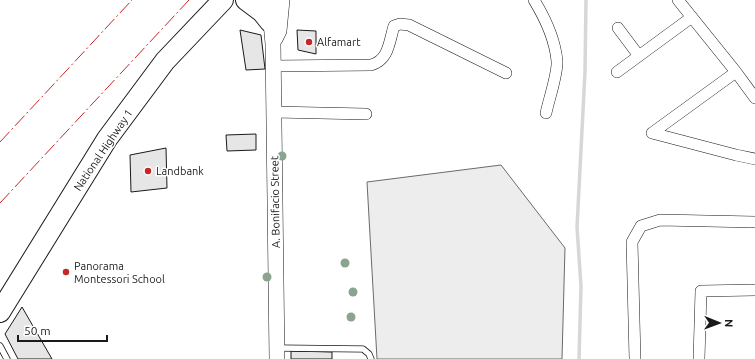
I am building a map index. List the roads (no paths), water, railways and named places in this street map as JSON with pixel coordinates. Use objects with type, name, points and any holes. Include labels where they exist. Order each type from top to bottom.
[{"type":"highway","name":"National Highway 1","points":[[0,312],[107,139],[165,61],[222,0]]},
{"type":"highway","points":[[246,0],[262,12],[270,22]]},
{"type":"main road","name":"A. Bonifacio Street","points":[[269,0],[274,66],[277,354]]},
{"type":"main road","name":"A. Bonifacio Street","points":[[273,44],[279,31],[282,0]]},
{"type":"street","points":[[534,0],[553,39],[557,62],[546,112]]},
{"type":"street","points":[[678,0],[755,98]]},
{"type":"street","points":[[617,72],[692,17]]},
{"type":"street","points":[[274,66],[371,65],[380,62],[385,56],[394,26],[400,24],[410,25],[506,73]]},
{"type":"street","points":[[618,28],[639,56]]},
{"type":"street","points":[[736,72],[652,132],[736,155],[755,158]]},
{"type":"street","points":[[274,112],[366,114]]},
{"type":"street","points":[[635,359],[632,242],[642,226],[660,220],[755,222]]},
{"type":"street","points":[[699,359],[701,291],[755,290]]},
{"type":"lane","points":[[0,346],[7,359]]},
{"type":"lane","points":[[277,354],[363,349],[370,354],[371,359]]},
{"type":"waterway","points":[[579,359],[581,286],[577,227],[585,72],[586,0]]},
{"type":"place","name":"Alfamart","points":[[309,42]]},
{"type":"place","name":"Landbank","points":[[148,171]]},
{"type":"place","name":"Panorama Montessori School","points":[[66,272]]}]
